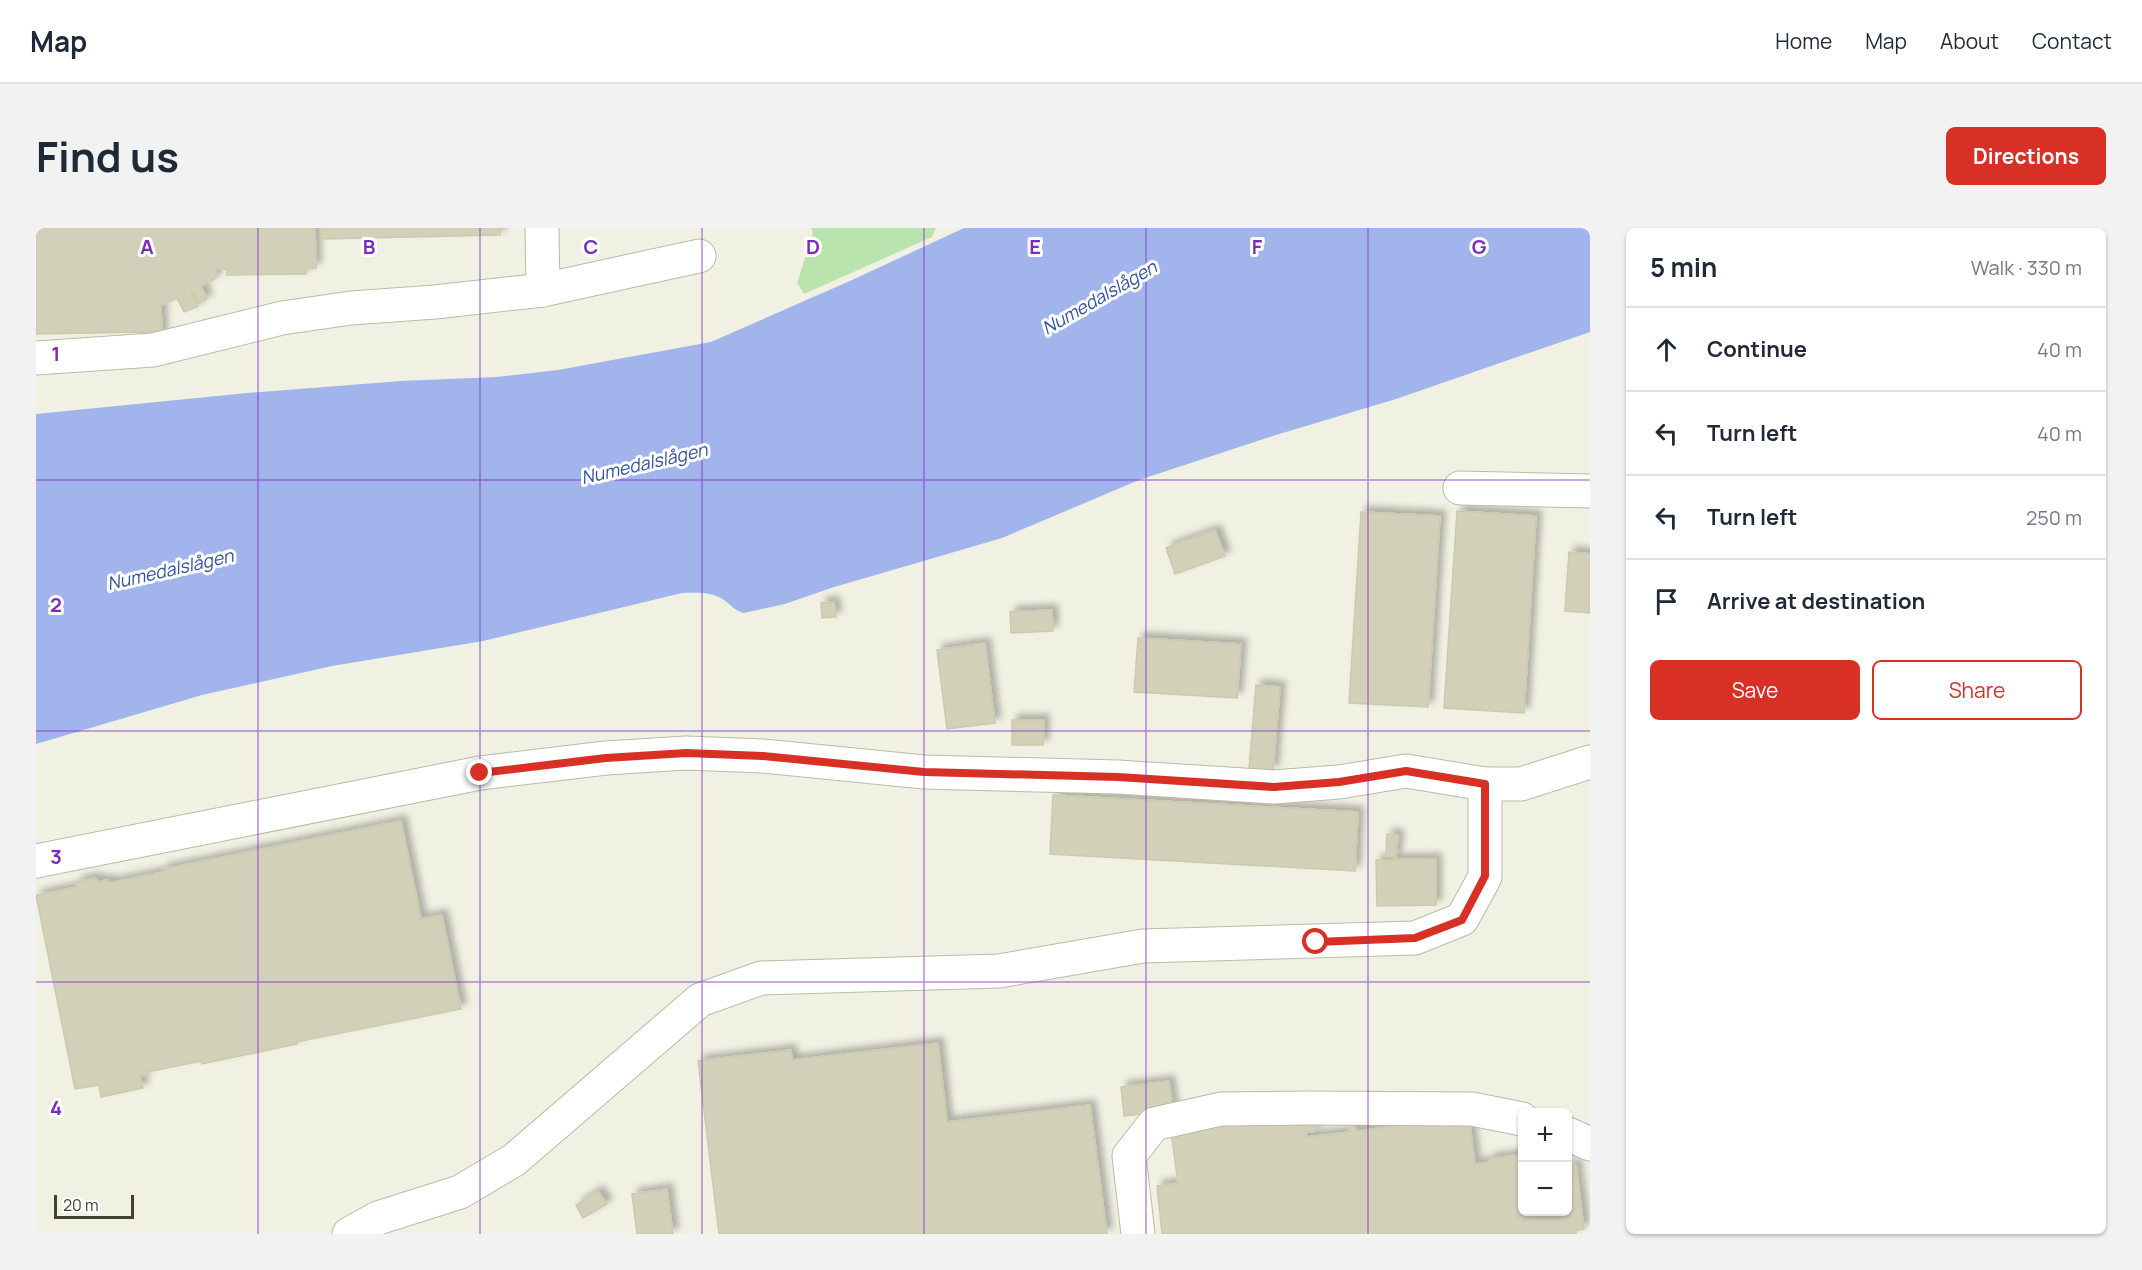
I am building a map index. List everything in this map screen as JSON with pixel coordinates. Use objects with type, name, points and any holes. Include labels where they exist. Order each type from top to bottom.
[{"type":"lane","points":[[542,228],[543,290]]},
{"type":"lane","points":[[36,358],[153,350],[282,318],[351,308],[435,302],[543,290],[699,256]]},
{"type":"lane","points":[[1460,488],[1590,491]]},
{"type":"lane","points":[[36,861],[480,773],[606,758],[686,753],[763,756],[924,772],[1118,777],[1274,787],[1339,782],[1406,771],[1485,784],[1521,784],[1590,762]]},
{"type":"lane","points":[[350,1234],[378,1218],[459,1192],[514,1160],[700,1000],[761,978],[999,971],[1143,946],[1415,938],[1462,920],[1485,876],[1485,784]]},
{"type":"lane","points":[[1138,1234],[1129,1156],[1154,1124],[1221,1109],[1472,1109],[1518,1118]]},
{"type":"lane","points":[[1572,1136],[1590,1144]]},
{"type":"green space","points":[[811,228],[936,228],[932,237],[804,294],[797,283],[813,233]]},
{"type":"water","name":"Numedalslågen","points":[[964,228],[1590,228],[1590,332],[1396,399],[1139,480],[1002,538],[831,588],[785,604],[744,613],[714,595],[682,593],[483,641],[332,666],[202,695],[36,744],[36,414],[247,393],[401,381],[496,377],[558,370],[711,342]]},
{"type":"building","points":[[36,228],[315,228],[316,268],[306,268],[306,274],[227,275],[227,269],[216,269],[216,278],[201,286],[207,299],[199,303],[191,291],[198,306],[184,312],[177,298],[161,305],[162,337],[150,338],[149,332],[36,334]]},
{"type":"building","points":[[321,228],[500,228],[500,235],[321,239]]},
{"type":"building","points":[[1457,511],[1536,516],[1524,713],[1444,708]]},
{"type":"building","points":[[1361,512],[1440,516],[1428,707],[1349,703]]},
{"type":"building","points":[[1215,530],[1225,556],[1175,574],[1166,548]]},
{"type":"building","points":[[1569,552],[1590,554],[1590,613],[1565,611]]},
{"type":"building","points":[[834,602],[836,617],[822,618],[821,603]]},
{"type":"building","points":[[1052,610],[1053,631],[1011,633],[1010,612]]},
{"type":"building","points":[[1138,638],[1241,644],[1237,698],[1134,692]]},
{"type":"building","points":[[985,643],[995,723],[947,729],[937,650]]},
{"type":"building","points":[[1256,685],[1280,687],[1273,771],[1249,769]]},
{"type":"building","points":[[1012,720],[1044,720],[1043,745],[1012,745]]},
{"type":"building","points":[[1053,795],[1358,812],[1355,871],[1050,854]]},
{"type":"building","points":[[401,821],[421,919],[442,915],[461,1009],[296,1042],[297,1044],[202,1064],[201,1061],[147,1072],[148,1075],[140,1076],[143,1088],[101,1097],[99,1085],[75,1089],[36,895],[77,887],[76,882],[95,878],[99,882],[108,880],[109,883],[163,872],[163,869]]},
{"type":"building","points":[[1387,834],[1398,835],[1396,857],[1386,857]]},
{"type":"building","points":[[1436,859],[1436,905],[1377,906],[1376,860]]},
{"type":"building","points":[[938,1043],[947,1122],[1090,1105],[1107,1234],[719,1234],[698,1061],[791,1050],[792,1060]]},
{"type":"building","points":[[1169,1081],[1173,1110],[1124,1116],[1121,1087]]},
{"type":"building","points":[[1315,1116],[1316,1131],[1307,1132],[1307,1137],[1350,1132],[1349,1127],[1355,1127],[1356,1131],[1469,1117],[1475,1164],[1489,1162],[1489,1159],[1518,1155],[1518,1216],[1572,1216],[1572,1166],[1576,1165],[1584,1229],[1576,1230],[1576,1234],[1162,1234],[1157,1186],[1178,1183],[1171,1131]]},
{"type":"building","points":[[667,1189],[673,1234],[637,1234],[632,1194]]},
{"type":"building","points":[[598,1191],[607,1204],[583,1218],[576,1205]]},
{"type":"route","points":[[480,773],[606,758],[686,753],[763,756],[924,772],[1118,777],[1274,787],[1339,782],[1406,771],[1485,784],[1485,876],[1462,920],[1415,938],[1316,942]]}]
